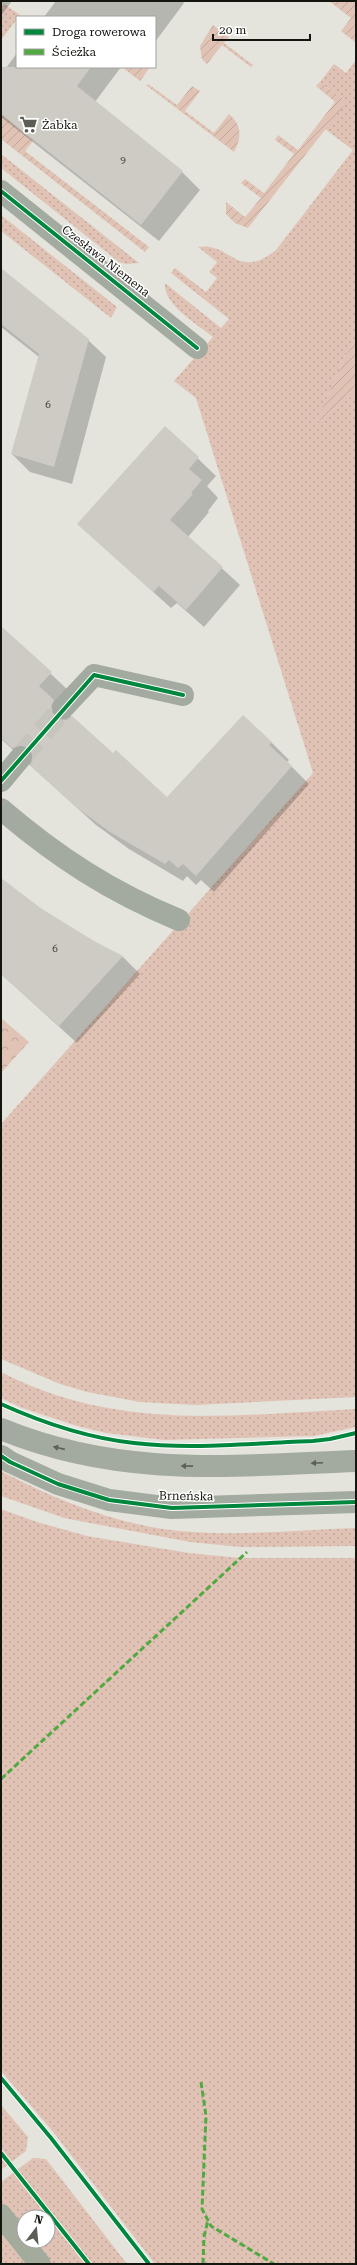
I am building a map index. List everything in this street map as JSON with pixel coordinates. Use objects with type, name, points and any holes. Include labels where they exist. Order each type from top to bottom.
[{"type":"main road","points":[[1,2215],[40,2264]]},
{"type":"street","name":"Czesława Niemena","points":[[1,191],[197,348]]},
{"type":"street","points":[[64,708],[94,675],[183,695]]},
{"type":"street","points":[[1,781],[21,757]]},
{"type":"street","points":[[1,809],[26,831],[92,878],[136,902],[179,920]]},
{"type":"street","points":[[1,1429],[53,1447],[133,1464],[211,1467],[356,1461]]},
{"type":"street","name":"Brneńska","points":[[1,1456],[10,1462],[58,1484],[109,1500],[172,1508],[356,1502]]},
{"type":"green space","points":[[329,1],[356,1],[356,43],[341,31],[351,18]]},
{"type":"green space","points":[[4,4],[20,15],[16,16],[16,20],[1,40],[1,8]]},
{"type":"green space","points":[[213,25],[229,37],[224,43],[253,65],[251,67],[222,45],[207,64],[202,59],[200,46]]},
{"type":"green space","points":[[356,60],[356,339],[344,358],[317,422],[356,393],[356,1397],[196,1405],[140,1402],[87,1392],[60,1384],[1,1359],[1,1124],[313,773],[196,398],[174,381],[213,337],[190,320],[175,306],[169,299],[165,283],[221,328],[229,319],[171,273],[175,268],[206,292],[217,278],[209,272],[217,262],[198,247],[218,249],[242,262],[252,262],[263,259],[276,250],[353,150],[325,129],[346,102],[320,82],[334,64],[346,73]]},
{"type":"green space","points":[[123,68],[149,68],[140,81]]},
{"type":"green space","points":[[320,82],[347,102],[248,228],[235,223],[226,214],[226,202],[245,217],[261,198],[241,183],[245,179],[264,193],[294,154],[275,140],[278,135],[298,150],[335,102],[316,86]]},
{"type":"green space","points":[[148,84],[177,105],[192,86],[200,91],[185,111],[214,133],[229,114],[236,123],[239,132],[237,147],[234,152],[146,85]]},
{"type":"green space","points":[[1,114],[33,141],[25,151],[149,247],[145,252],[1,139]]},
{"type":"green space","points":[[1,154],[139,263],[126,264],[119,262],[1,168]]},
{"type":"green space","points":[[1,215],[117,307],[111,318],[1,231]]},
{"type":"green space","points":[[356,339],[356,393],[316,423],[344,358]]},
{"type":"green space","points":[[1,1018],[29,1042],[1,1073]]},
{"type":"green space","points":[[1,1372],[44,1391],[88,1404],[132,1412],[220,1416],[356,1409],[356,1427],[314,1436],[164,1440],[106,1433],[77,1426],[22,1408],[1,1398]]},
{"type":"green space","points":[[1,1471],[80,1507],[142,1525],[187,1532],[210,1533],[259,1533],[356,1528],[356,1546],[241,1547],[190,1542],[64,1518],[1,1496]]},
{"type":"green space","points":[[1,1509],[37,1522],[87,1536],[189,1553],[240,1558],[356,1558],[356,2264],[155,2264],[54,2133],[1,2071]]},
{"type":"green space","points":[[1,2105],[28,2137],[26,2151],[1,2170]]},
{"type":"green space","points":[[33,2158],[46,2159],[127,2264],[1,2264],[1,2182]]},
{"type":"building","points":[[1,67],[90,68],[77,86],[183,171],[141,225],[1,114]]},
{"type":"building","points":[[1,268],[89,339],[54,467],[11,454],[39,354],[1,324]]},
{"type":"building","points":[[165,426],[199,457],[189,469],[202,480],[191,493],[193,494],[170,520],[223,567],[186,610],[159,586],[153,592],[77,524]]},
{"type":"building","points":[[1,626],[52,672],[39,686],[54,700],[51,706],[54,717],[61,720],[67,720],[72,716],[113,753],[116,750],[167,797],[243,715],[272,742],[269,745],[292,766],[196,876],[183,864],[178,868],[169,860],[165,864],[110,832],[77,808],[30,765],[33,760],[33,753],[29,747],[23,745],[12,748],[1,738]]},
{"type":"building","points":[[1,878],[42,909],[94,941],[123,956],[59,1026],[1,974]]},
{"type":"tunnel","points":[[21,757],[63,708]]},
{"type":"marked path","points":[[1,1779],[247,1552]]},
{"type":"marked path","points":[[201,2082],[206,2116],[202,2209],[211,2226],[274,2264]]},
{"type":"marked path","points":[[203,2264],[204,2237],[208,2220]]},
{"type":"cycle path","points":[[1,191],[197,348]]},
{"type":"cycle path","points":[[1,781],[94,675],[183,695]]},
{"type":"cycle path","points":[[1,1404],[66,1429],[117,1441],[156,1445],[201,1446],[313,1441],[356,1433]]},
{"type":"cycle path","points":[[1,1456],[10,1462],[58,1484],[109,1500],[172,1508],[356,1502]]},
{"type":"cycle path","points":[[1,2078],[51,2138],[149,2264]]},
{"type":"cycle path","points":[[1,2153],[89,2264]]},
{"type":"place","name":"Żabka","points":[[29,125]]}]
